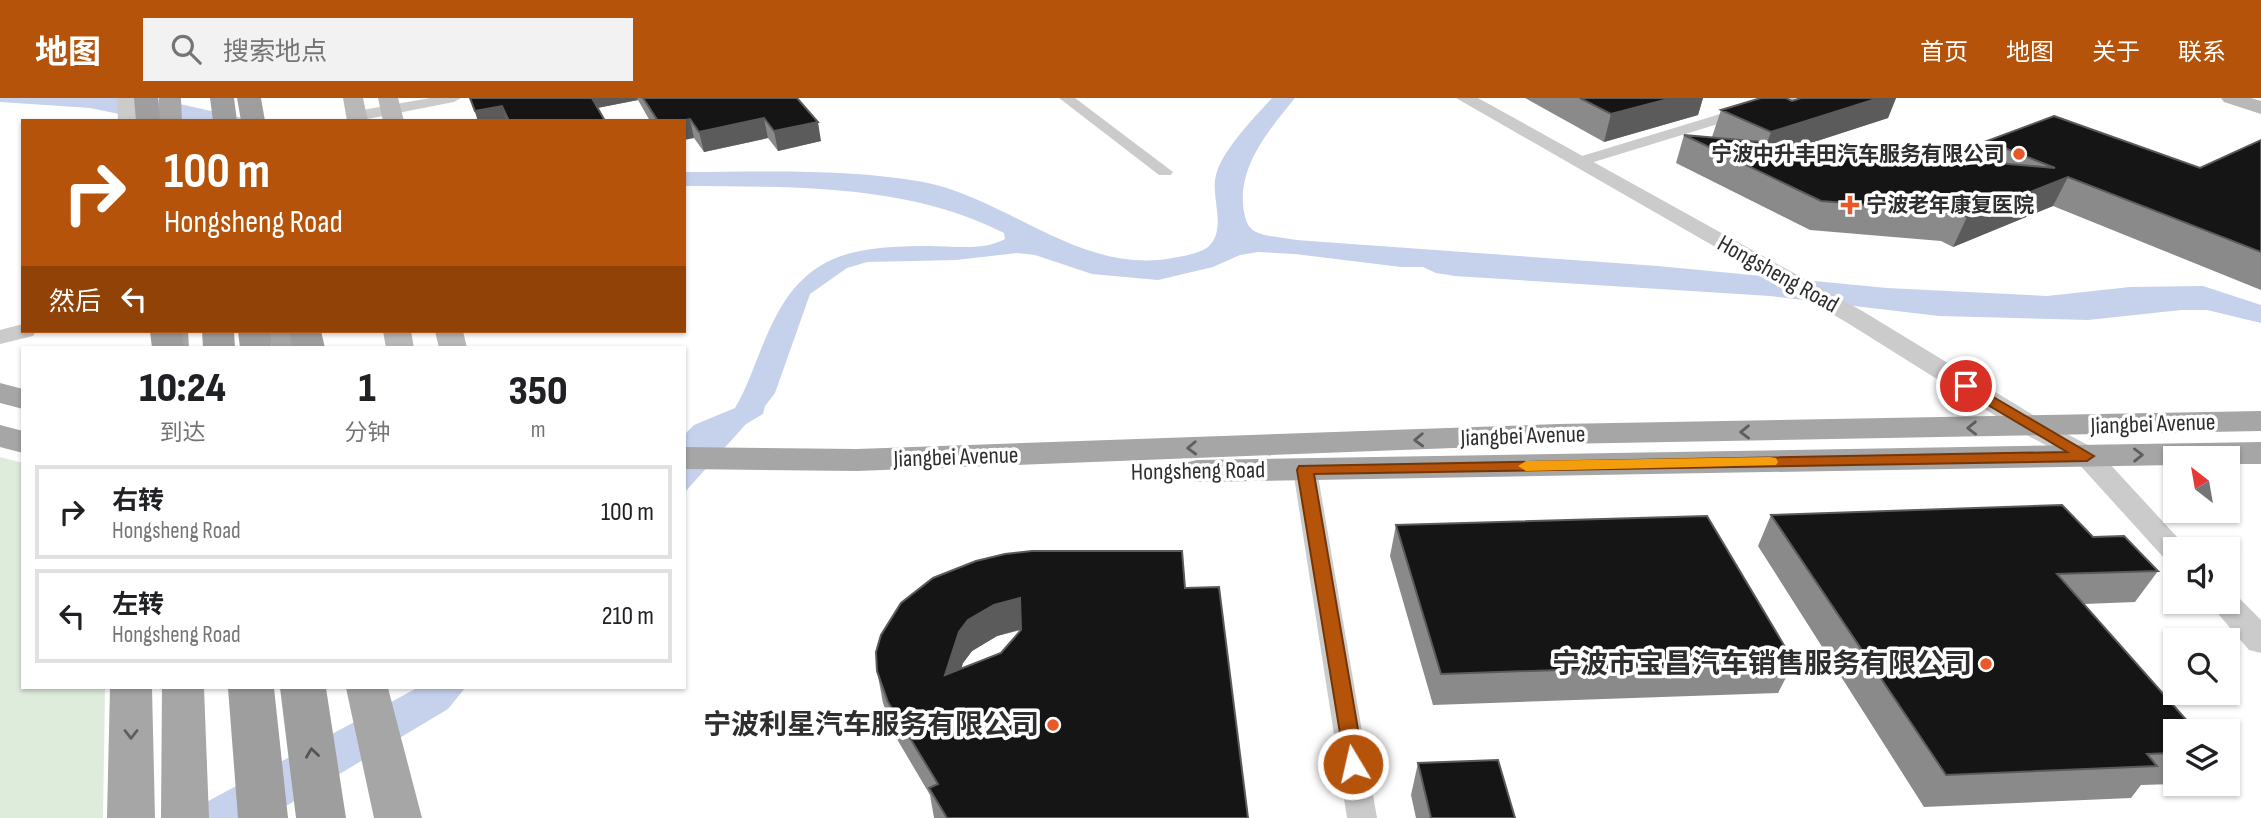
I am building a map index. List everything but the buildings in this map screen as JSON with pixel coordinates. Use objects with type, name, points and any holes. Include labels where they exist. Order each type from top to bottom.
[{"type":"highway","points":[[146,98],[148,119]]},
{"type":"highway","points":[[206,98],[206,119]]},
{"type":"highway","points":[[222,98],[225,119]]},
{"type":"highway","points":[[248,98],[253,119]]},
{"type":"highway","points":[[251,689],[263,818]]},
{"type":"highway","points":[[303,689],[321,818]]},
{"type":"main road","points":[[170,98],[170,119]]},
{"type":"main road","points":[[248,98],[248,119]]},
{"type":"main road","points":[[2231,98],[2261,108]]},
{"type":"main road","points":[[0,393],[21,398]]},
{"type":"main road","name":"Jiangbei Avenue","points":[[778,469],[857,460],[1558,435],[2261,421]]},
{"type":"main road","points":[[0,436],[21,441]]},
{"type":"main road","name":"Hongsheng Road","points":[[778,469],[1305,470],[2261,453]]},
{"type":"main road","points":[[686,458],[778,469]]},
{"type":"main road","points":[[686,479],[778,469]]},
{"type":"main road","points":[[131,689],[131,799]]},
{"type":"main road","points":[[183,689],[185,818]]},
{"type":"main road","points":[[369,698],[397,814]]},
{"type":"street","points":[[127,98],[127,119]]},
{"type":"street","points":[[355,109],[454,98]]},
{"type":"street","points":[[1066,98],[1165,172]]},
{"type":"street","name":"Hongsheng Road","points":[[1465,98],[1855,317],[2033,427],[2087,456]]},
{"type":"street","points":[[1578,162],[1787,98]]},
{"type":"street","points":[[0,337],[21,332]]},
{"type":"street","points":[[2087,456],[2163,538]]},
{"type":"street","points":[[1305,470],[1362,818]]},
{"type":"street","points":[[2235,614],[2261,641]]},
{"type":"green space","points":[[0,457],[21,462],[21,689],[105,689],[103,818],[0,818]]},
{"type":"water","points":[[0,98],[153,98],[247,119],[143,119],[90,108],[0,102]]},
{"type":"water","points":[[1272,98],[1295,98],[1257,150],[1245,180],[1243,196],[1246,220],[1254,231],[1263,235],[1296,240],[1658,266],[1887,288],[2047,296],[2130,287],[2203,286],[2261,305],[2261,323],[2207,310],[2181,310],[2088,320],[1939,316],[1770,296],[1455,276],[1436,273],[1423,267],[1258,252],[1240,255],[1213,267],[1158,280],[1092,274],[1035,255],[1017,253],[956,260],[867,262],[847,268],[810,294],[775,393],[765,406],[763,414],[746,424],[686,491],[686,433],[694,425],[735,408],[774,320],[801,281],[817,268],[853,252],[921,246],[975,247],[1005,239],[1004,233],[967,217],[888,196],[806,188],[686,186],[686,172],[834,173],[923,182],[987,204],[1079,247],[1110,257],[1143,261],[1194,254],[1208,247],[1214,240],[1218,222],[1216,175],[1219,165],[1240,134]]},
{"type":"water","points":[[415,689],[464,689],[448,709],[266,818],[177,818]]},
{"type":"slow traffic","points":[[1526,466],[1770,462]]},
{"type":"place","name":"宁波中升丰田汽车服务有限公司","points":[[2019,154]]},
{"type":"place","name":"宁波老年康复医院","points":[[1850,205]]},
{"type":"place","name":"宁波市宝昌汽车销售服务有限公司","points":[[1986,664]]},
{"type":"place","name":"宁波利星汽车服务有限公司","points":[[1053,725]]},
{"type":"route","points":[[1353,764],[1305,470],[2087,456],[1966,386]]}]
